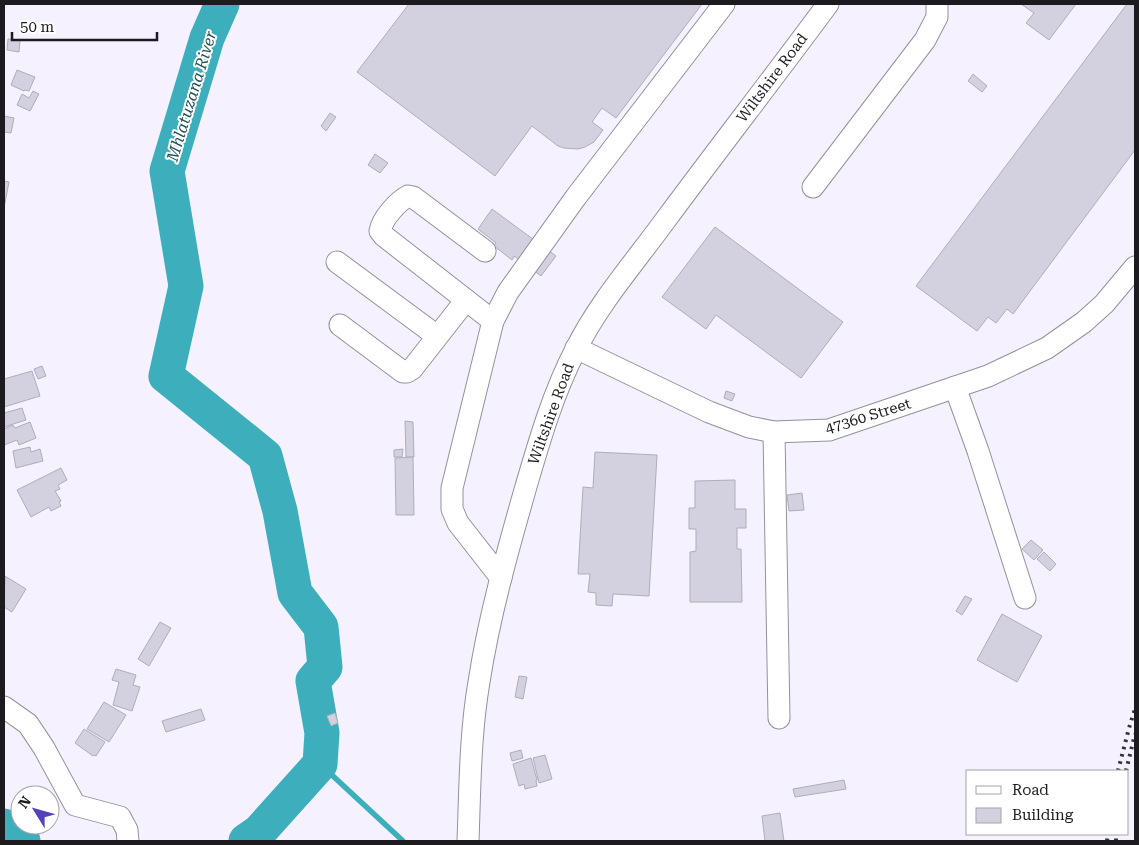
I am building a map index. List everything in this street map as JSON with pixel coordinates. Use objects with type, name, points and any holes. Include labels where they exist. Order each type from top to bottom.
[{"type":"street","points":[[501,578],[458,523],[452,509],[452,488],[493,321],[508,292],[570,205],[724,4]]},
{"type":"street","name":"Wiltshire Road","points":[[468,841],[473,732],[478,684],[501,578],[554,397],[576,348],[622,278],[828,4]]},
{"type":"street","points":[[813,187],[925,40],[937,17],[937,4]]},
{"type":"street","points":[[485,251],[413,197],[408,196],[402,199],[381,225],[380,231],[384,236],[493,321]]},
{"type":"street","points":[[337,262],[437,336]]},
{"type":"street","name":"47360 Street","points":[[576,348],[709,412],[749,427],[774,432],[829,430],[996,372],[1047,348],[1084,322],[1104,304],[1135,267]]},
{"type":"street","points":[[340,325],[403,372],[407,372],[412,369],[466,300]]},
{"type":"street","points":[[955,387],[978,451],[1025,598]]},
{"type":"street","points":[[774,432],[779,718]]},
{"type":"street","points":[[4,707],[28,724],[44,748],[75,805],[120,817],[128,835]]},
{"type":"building","points":[[409,4],[702,4],[616,118],[602,108],[592,122],[603,130],[594,142],[578,149],[564,148],[558,146],[532,126],[495,176],[357,72]]},
{"type":"building","points":[[1021,4],[1076,4],[1049,40],[1026,23],[1034,13]]},
{"type":"building","points":[[1127,4],[1135,4],[1135,150],[1013,314],[1007,309],[996,323],[988,317],[977,331],[916,286]]},
{"type":"building","points":[[8,39],[20,40],[19,52],[7,50]]},
{"type":"building","points":[[17,70],[35,77],[29,91],[24,91],[11,85]]},
{"type":"building","points":[[973,74],[987,86],[982,92],[968,81]]},
{"type":"building","points":[[33,91],[39,94],[30,111],[17,105],[22,94],[29,98]]},
{"type":"building","points":[[330,113],[336,117],[326,131],[321,126]]},
{"type":"building","points":[[4,116],[14,118],[11,133],[4,132]]},
{"type":"building","points":[[375,154],[388,163],[380,173],[368,165]]},
{"type":"building","points":[[4,181],[9,182],[4,208]]},
{"type":"building","points":[[492,209],[556,256],[541,276],[514,256],[512,260],[494,246],[496,243],[478,229]]},
{"type":"building","points":[[715,227],[843,322],[801,378],[716,315],[706,329],[662,297]]},
{"type":"building","points":[[42,366],[46,376],[38,379],[34,369]]},
{"type":"building","points":[[32,371],[40,396],[4,407],[4,379]]},
{"type":"building","points":[[726,391],[735,394],[732,401],[724,398]]},
{"type":"building","points":[[22,408],[26,420],[4,427],[4,413]]},
{"type":"building","points":[[405,421],[413,422],[414,457],[406,457]]},
{"type":"building","points":[[30,422],[36,438],[19,445],[17,440],[4,445],[4,429],[13,425],[15,428]]},
{"type":"building","points":[[30,447],[31,452],[40,449],[43,461],[16,468],[13,451]]},
{"type":"building","points":[[403,449],[402,457],[394,457],[394,450]]},
{"type":"building","points":[[595,452],[657,455],[649,596],[613,594],[612,606],[596,605],[596,593],[588,592],[590,574],[578,574],[583,487],[593,488]]},
{"type":"building","points":[[413,457],[414,515],[396,515],[395,458]]},
{"type":"building","points":[[61,468],[67,480],[58,485],[60,489],[55,491],[61,501],[59,502],[61,506],[51,511],[49,507],[31,517],[17,490]]},
{"type":"building","points":[[735,480],[735,509],[746,509],[746,528],[737,528],[737,549],[741,549],[742,602],[690,602],[690,552],[696,551],[696,529],[689,529],[689,508],[695,508],[695,481]]},
{"type":"building","points":[[802,493],[804,510],[789,511],[787,495]]},
{"type":"building","points":[[1031,540],[1043,550],[1034,560],[1022,549]]},
{"type":"building","points":[[1044,552],[1056,564],[1050,571],[1037,559]]},
{"type":"building","points":[[5,576],[26,589],[12,612],[4,607]]},
{"type":"building","points":[[965,596],[972,599],[962,615],[956,611]]},
{"type":"building","points":[[1002,614],[1042,636],[1017,682],[977,660]]},
{"type":"building","points":[[160,622],[171,628],[149,666],[138,659]]},
{"type":"building","points":[[116,669],[136,675],[133,685],[140,687],[132,711],[113,705],[119,682],[112,680]]},
{"type":"building","points":[[519,676],[527,677],[523,699],[515,697]]},
{"type":"building","points":[[104,702],[126,715],[109,742],[87,729]]},
{"type":"building","points":[[201,709],[205,720],[166,732],[162,721]]},
{"type":"building","points":[[335,713],[338,723],[331,726],[327,716]]},
{"type":"building","points":[[84,729],[105,742],[96,756],[93,756],[75,743]]},
{"type":"building","points":[[521,750],[523,758],[512,761],[510,753]]},
{"type":"building","points":[[545,755],[552,779],[539,783],[533,758]]},
{"type":"building","points":[[531,758],[537,786],[525,789],[524,784],[519,786],[513,764]]},
{"type":"building","points":[[844,780],[846,789],[795,797],[793,789]]},
{"type":"building","points":[[780,813],[784,841],[765,841],[762,816]]},
{"type":"waterway","name":"Mhlatuzana River","points":[[222,4],[207,38],[167,171],[186,286],[166,376],[265,456],[280,511],[295,593],[321,627],[325,667],[313,681],[322,733],[320,764],[259,832],[246,841]]},
{"type":"waterway","points":[[320,764],[403,841]]},
{"type":"waterway","name":"Mhlatuzana River","points":[[4,826],[23,841]]},
{"type":"railway","points":[[1118,770],[1135,709]]},
{"type":"railway","points":[[1126,770],[1135,734]]},
{"type":"railway","points":[[1107,841],[1108,835]]},
{"type":"railway","points":[[1116,835],[1116,841]]}]
